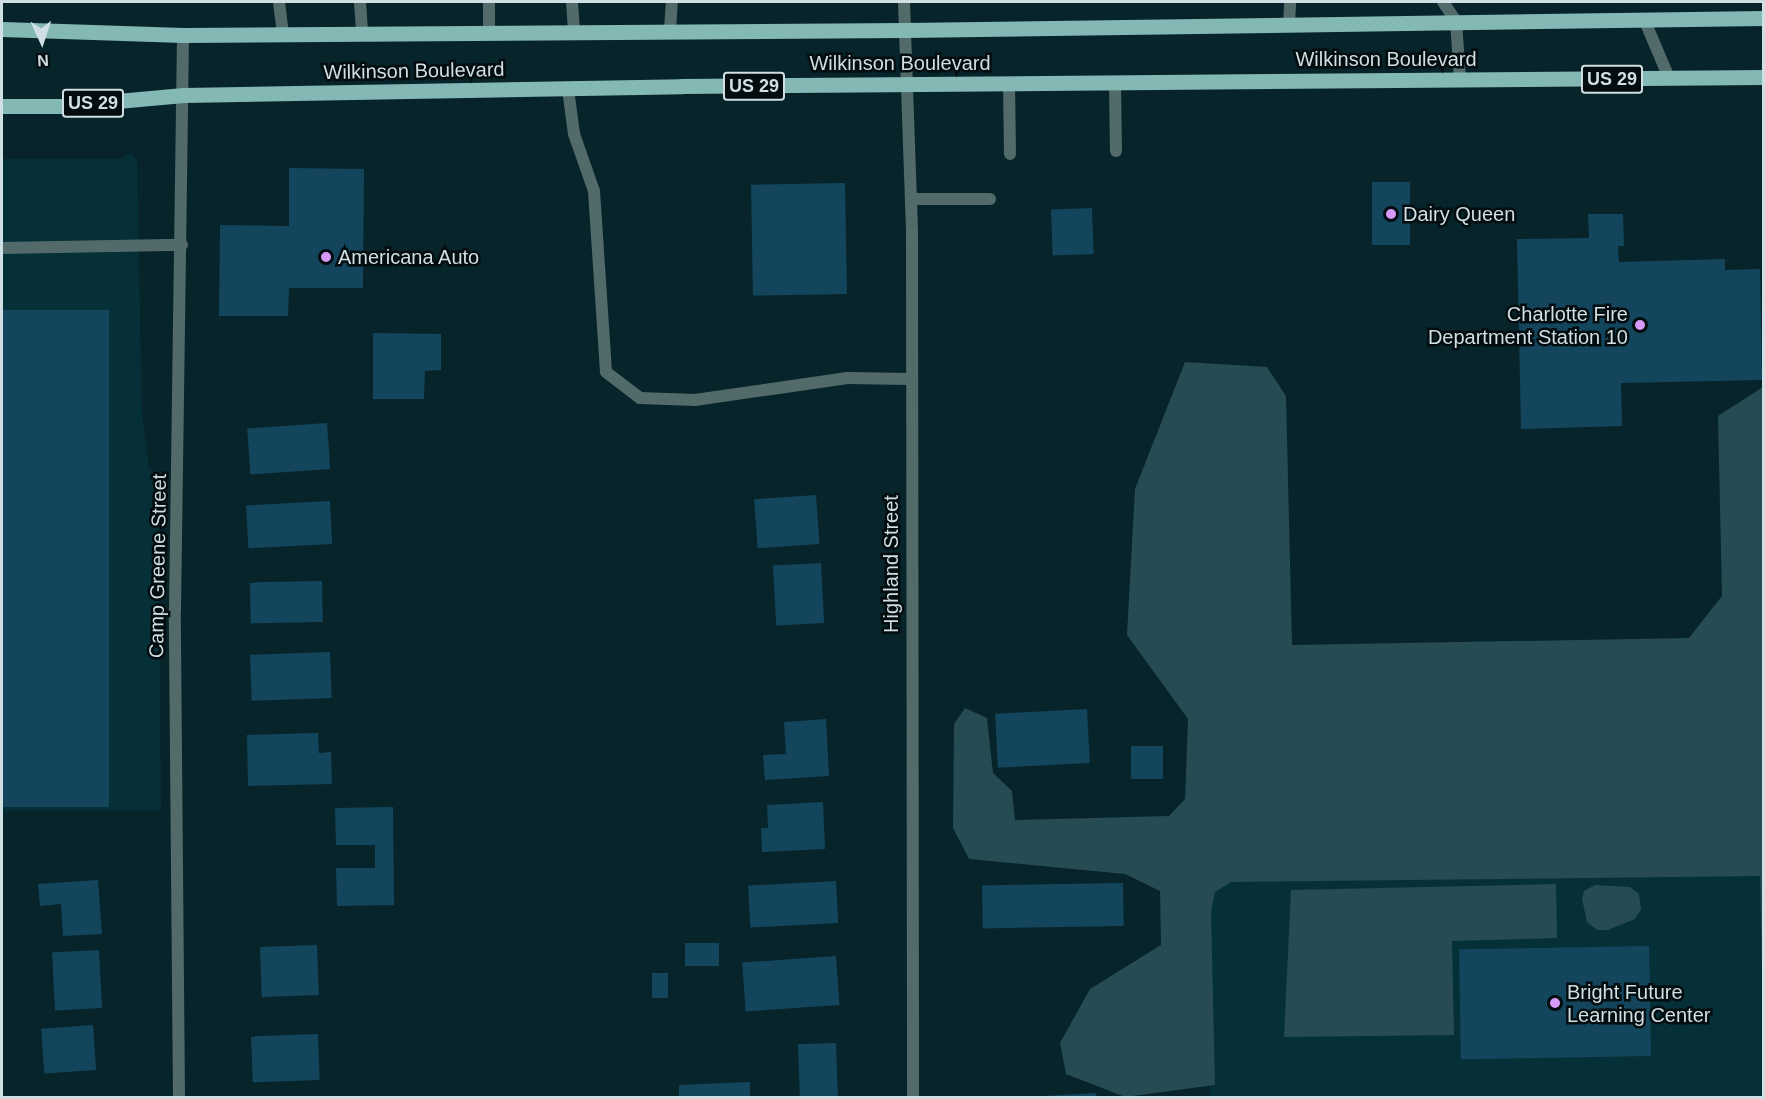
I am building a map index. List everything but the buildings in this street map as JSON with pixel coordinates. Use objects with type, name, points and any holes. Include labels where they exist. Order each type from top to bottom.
[{"type":"main road","name":"Wilkinson Boulevard","points":[[2,29],[183,35],[670,29],[905,30],[1764,18]]},
{"type":"main road","points":[[1705,78],[1764,69]]},
{"type":"main road","name":"Wilkinson Boulevard","points":[[2,106],[62,106],[184,94],[908,84],[1764,77]]},
{"type":"street","points":[[279,2],[283,34]]},
{"type":"street","points":[[360,2],[362,33]]},
{"type":"street","points":[[489,2],[489,32]]},
{"type":"street","points":[[572,2],[574,30]]},
{"type":"street","points":[[670,29],[672,2]]},
{"type":"street","name":"Highland Street","points":[[904,2],[912,199],[913,1098]]},
{"type":"street","points":[[1289,24],[1290,2]]},
{"type":"street","points":[[1443,2],[1456,21],[1460,80]]},
{"type":"street","points":[[1644,19],[1669,78]]},
{"type":"street","name":"Camp Greene Street","points":[[179,1098],[175,610],[182,245],[183,35]]},
{"type":"street","points":[[1115,82],[1116,151]]},
{"type":"street","points":[[1009,83],[1010,154]]},
{"type":"street","points":[[568,89],[574,134],[594,191],[606,372],[640,398],[695,400],[847,378],[911,379]]},
{"type":"street","points":[[912,199],[990,199]]},
{"type":"street","points":[[2,248],[182,245]]},
{"type":"shaded area","points":[[131,153],[137,161],[142,414],[149,470],[158,470],[161,811],[2,811],[2,159],[121,159]]},
{"type":"shaded area","points":[[1185,362],[1267,367],[1286,396],[1292,645],[1689,638],[1722,596],[1718,416],[1763,387],[1763,1018],[1760,876],[1231,882],[1215,892],[1211,911],[1215,1085],[1125,1097],[1066,1074],[1060,1043],[1090,989],[1161,945],[1160,891],[1125,874],[969,859],[953,828],[954,724],[965,708],[987,718],[993,773],[1012,791],[1015,820],[1169,816],[1185,799],[1188,719],[1127,635],[1135,489]]},
{"type":"shaded area","points":[[1210,862],[1763,862],[1763,1097],[1210,1097]]},
{"type":"shaded area","points":[[1556,884],[1557,938],[1452,941],[1454,1035],[1284,1037],[1291,890]]},
{"type":"shaded area","points":[[1595,885],[1630,887],[1639,894],[1641,909],[1635,919],[1608,930],[1597,930],[1587,922],[1582,899],[1584,891]]},
{"type":"place","name":"Dairy Queen","points":[[1391,214]]},
{"type":"place","name":"Americana Auto","points":[[326,257]]},
{"type":"place","name":"Charlotte Fire Department Station 10","points":[[1640,325]]},
{"type":"place","name":"Bright Future Learning Center","points":[[1555,1003]]}]
